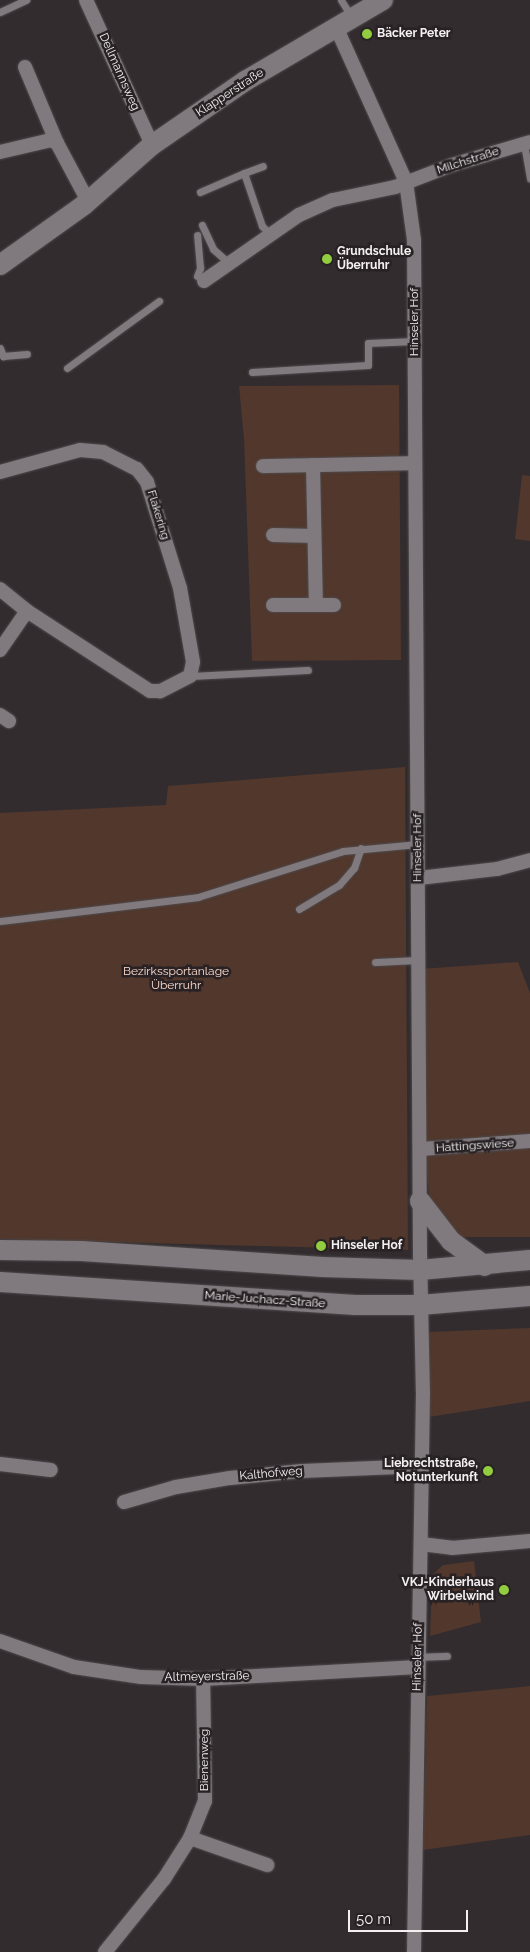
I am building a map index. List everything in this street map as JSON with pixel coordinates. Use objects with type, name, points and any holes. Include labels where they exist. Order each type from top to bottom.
[{"type":"main road","name":"Klapperstraße","points":[[0,266],[88,201],[152,145],[246,81],[345,24],[378,1]]},
{"type":"main road","points":[[420,1202],[451,1241],[485,1266]]},
{"type":"main road","points":[[0,1250],[81,1251],[420,1270],[485,1266],[530,1260]]},
{"type":"main road","name":"Marie-Juchacz-Straße","points":[[0,1282],[262,1301],[420,1305],[530,1296]]},
{"type":"street","name":"Dellmannsweg","points":[[87,1],[152,145]]},
{"type":"street","name":"Hinseler Hof","points":[[345,24],[406,182],[414,240],[422,1466],[414,1952]]},
{"type":"street","points":[[25,67],[57,143],[88,201]]},
{"type":"street","points":[[0,152],[51,140],[57,143]]},
{"type":"street","name":"Milchstraße","points":[[406,182],[452,165],[527,143]]},
{"type":"street","points":[[200,278],[229,262],[299,215],[333,200],[406,182]]},
{"type":"street","name":"Flakering","points":[[0,472],[80,450],[103,452],[137,469],[147,482],[180,588],[193,662],[190,676]]},
{"type":"street","points":[[263,466],[415,463]]},
{"type":"street","points":[[313,465],[316,605]]},
{"type":"street","points":[[272,535],[314,536]]},
{"type":"street","points":[[0,589],[27,611],[150,691],[160,691],[190,676]]},
{"type":"street","points":[[273,605],[334,605]]},
{"type":"street","points":[[0,650],[27,611]]},
{"type":"street","points":[[419,878],[497,869],[530,860]]},
{"type":"street","name":"Hattingswiese","points":[[421,1149],[530,1141]]},
{"type":"street","points":[[0,1464],[51,1470]]},
{"type":"street","name":"Kalthofweg","points":[[124,1502],[176,1487],[230,1478],[302,1471],[422,1466]]},
{"type":"street","points":[[421,1544],[452,1548],[530,1541]]},
{"type":"street","name":"Altmeyerstraße","points":[[0,1641],[74,1667],[141,1677],[203,1679],[418,1662]]},
{"type":"street","name":"Bienenweg","points":[[105,1952],[164,1879],[190,1838],[205,1801],[203,1679]]},
{"type":"street","points":[[190,1838],[267,1865]]},
{"type":"lane","points":[[0,12],[26,0]]},
{"type":"lane","points":[[341,0],[345,24]]},
{"type":"lane","points":[[527,143],[530,178]]},
{"type":"lane","points":[[200,192],[263,166]]},
{"type":"lane","points":[[244,173],[262,226],[270,234]]},
{"type":"lane","points":[[202,225],[212,249],[229,262]]},
{"type":"lane","points":[[197,235],[200,278]]},
{"type":"lane","points":[[67,368],[159,300]]},
{"type":"lane","points":[[252,372],[368,365],[368,342],[415,341]]},
{"type":"lane","points":[[0,348],[3,356],[27,354]]},
{"type":"lane","points":[[190,676],[207,678],[247,671],[308,670]]},
{"type":"lane","points":[[0,921],[46,918],[218,893],[319,858],[361,848],[419,844]]},
{"type":"lane","points":[[299,909],[339,885],[354,868],[361,848]]},
{"type":"lane","points":[[375,962],[419,960]]},
{"type":"lane","points":[[418,1662],[447,1656]]},
{"type":"green space","points":[[399,385],[401,660],[252,661],[244,439],[239,386]]},
{"type":"green space","points":[[522,475],[530,476],[530,541],[515,539]]},
{"type":"green space","name":"Bezirkssportanlage Überruhr","points":[[405,767],[408,1250],[0,1239],[0,813],[166,805],[168,786]]},
{"type":"green space","points":[[518,962],[530,993],[530,1139],[426,1147],[421,969]]},
{"type":"green space","points":[[530,1143],[530,1237],[433,1237],[425,1151]]},
{"type":"green space","points":[[530,1328],[530,1401],[429,1417],[428,1332]]},
{"type":"green space","points":[[474,1561],[481,1622],[430,1636],[432,1575],[443,1565]]},
{"type":"green space","points":[[530,1686],[530,1835],[423,1850],[427,1696]]},
{"type":"place","name":"Bäcker Peter","points":[[367,34]]},
{"type":"place","name":"Grundschule Überruhr","points":[[327,259]]},
{"type":"place","name":"Hinseler Hof","points":[[321,1246]]},
{"type":"place","name":"Liebrechtstraße, Notunterkunft","points":[[488,1471]]},
{"type":"place","name":"VKJ-Kinderhaus Wirbelwind","points":[[504,1590]]}]
